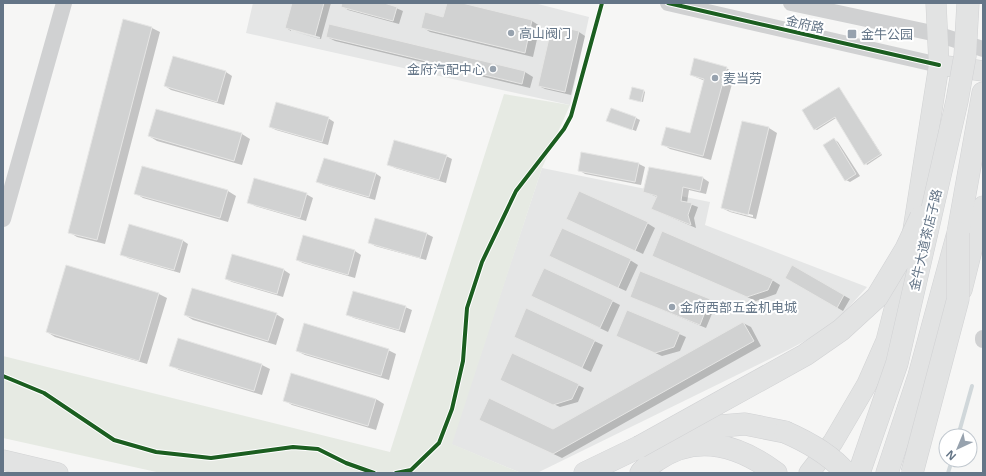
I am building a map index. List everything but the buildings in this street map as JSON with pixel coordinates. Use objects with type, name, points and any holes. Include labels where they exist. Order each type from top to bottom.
[{"type":"highway","name":"金牛大道茶店子路","points":[[859,473],[897,363],[957,102],[965,56],[968,3]]},
{"type":"highway","points":[[887,473],[919,376],[958,233],[983,93]]},
{"type":"highway","points":[[585,473],[639,447],[805,355],[840,330],[877,297],[906,249],[939,178]]},
{"type":"highway","points":[[912,473],[958,299],[958,233]]},
{"type":"highway","points":[[639,447],[708,427],[745,424],[785,432],[809,443],[839,465],[846,473]]},
{"type":"highway","points":[[918,473],[922,433]]},
{"type":"highway","points":[[641,473],[668,452],[697,444],[728,447],[757,459],[776,473]]},
{"type":"main road","points":[[809,473],[833,442],[868,384],[886,341],[911,243],[939,66],[936,3]]},
{"type":"main road","name":"金府路","points":[[939,66],[983,71]]},
{"type":"main road","points":[[905,473],[952,327],[983,206]]},
{"type":"main road","points":[[3,460],[58,473]]},
{"type":"street","points":[[3,220],[64,3]]},
{"type":"street","name":"金府路","points":[[668,3],[939,66]]},
{"type":"street","name":"金府路","points":[[791,3],[937,34],[983,49]]},
{"type":"shaded area","name":"金府汽配中心","points":[[253,3],[534,3],[589,17],[570,105],[246,33]]},
{"type":"shaded area","points":[[504,94],[570,105],[542,168],[452,444],[521,473],[161,473],[3,438],[3,356],[390,452]]},
{"type":"shaded area","name":"金府西部五金机电城","points":[[542,168],[710,202],[705,225],[867,287],[831,327],[788,350],[537,473],[521,473],[451,444]]},
{"type":"waterway","points":[[960,428],[972,386]]},
{"type":"waterway","points":[[948,473],[950,468]]},
{"type":"cycle path","points":[[396,473],[411,470],[439,443],[452,409],[463,361],[467,308],[482,262],[516,191],[564,129],[571,116],[602,3]]},
{"type":"cycle path","points":[[668,3],[939,65]]},
{"type":"cycle path","points":[[3,376],[44,393],[114,440],[156,452],[211,458],[293,447],[318,449],[346,463],[374,473]]},
{"type":"place","name":"高山阀门","points":[[511,33]]},
{"type":"place","name":"金牛公园","points":[[852,34]]},
{"type":"place","name":"金府汽配中心","points":[[493,69]]},
{"type":"place","name":"麦当劳","points":[[715,78]]},
{"type":"place","name":"金府西部五金机电城","points":[[672,307]]}]
